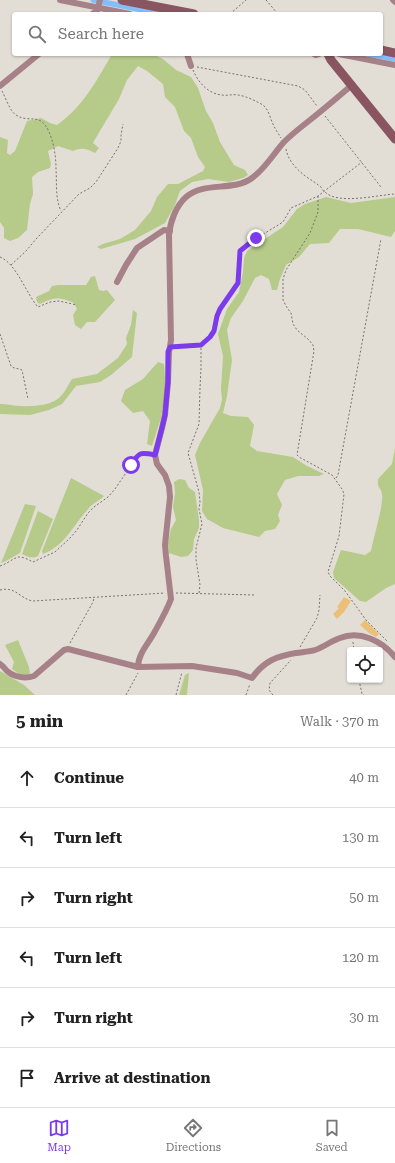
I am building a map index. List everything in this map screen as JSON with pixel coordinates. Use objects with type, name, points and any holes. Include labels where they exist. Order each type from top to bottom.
[{"type":"street","points":[[60,0],[99,4],[124,12]]},
{"type":"street","points":[[122,0],[176,12]]},
{"type":"street","points":[[383,50],[395,53]]},
{"type":"street","points":[[0,87],[37,56]]},
{"type":"street","points":[[188,56],[190,66]]},
{"type":"street","points":[[329,56],[395,139]]},
{"type":"street","points":[[349,56],[395,65]]},
{"type":"street","points":[[139,667],[139,660],[142,652],[154,634],[171,599],[167,574],[165,545],[170,497],[169,486],[165,475],[157,464],[155,455],[165,415],[168,382],[168,352],[171,340],[170,230],[174,216],[179,206],[191,193],[245,182],[253,178],[285,141],[352,85]]},
{"type":"street","points":[[117,282],[137,248],[164,230],[170,230]]},
{"type":"street","points":[[0,664],[12,674],[28,678],[34,676],[64,650],[68,649],[139,667],[184,665],[228,671],[252,678],[263,665],[281,655],[314,650],[341,637],[353,636],[362,636],[375,640],[390,650],[395,657]]},
{"type":"path","points":[[232,12],[246,0]]},
{"type":"path","points":[[266,0],[276,12]]},
{"type":"path","points":[[190,66],[298,86],[305,90],[381,187]]},
{"type":"path","points":[[190,66],[196,77],[211,92],[222,95],[243,96],[266,108],[275,128],[285,141],[288,157],[297,169],[317,184],[324,192],[335,198],[395,194]]},
{"type":"path","points":[[0,87],[11,109],[16,115],[40,121],[45,124],[50,133],[53,144],[56,170],[58,204],[62,212]]},
{"type":"path","points":[[11,265],[79,194],[90,188],[96,182],[118,148],[121,141],[123,124]]},
{"type":"path","points":[[170,347],[201,345],[210,337],[214,331],[220,309],[238,283],[240,251],[256,238],[283,222],[291,208],[318,196],[362,162]]},
{"type":"path","points":[[318,196],[318,212],[316,220],[310,233],[286,270],[283,279],[283,300],[291,313],[293,324],[297,330],[313,345],[314,351],[297,455],[332,474],[342,489],[344,500],[339,536],[328,572],[345,591],[366,620],[387,641]]},
{"type":"path","points":[[336,479],[338,475],[381,239]]},
{"type":"path","points":[[0,257],[11,265],[38,307],[50,302],[59,301],[77,305]]},
{"type":"path","points":[[0,334],[11,366],[22,370],[28,399]]},
{"type":"path","points":[[199,593],[200,585],[196,548],[202,524],[199,492],[188,453],[199,424],[202,368],[201,345]]},
{"type":"path","points":[[0,566],[18,557],[22,557],[33,562],[55,552],[76,530],[88,513],[108,497],[115,489],[138,455],[143,452],[155,455]]},
{"type":"path","points":[[0,590],[13,590],[28,600],[171,593],[255,595]]},
{"type":"path","points":[[68,649],[68,646],[93,602],[94,597]]},
{"type":"path","points":[[353,636],[354,647]]},
{"type":"path","points":[[176,695],[184,665]]},
{"type":"path","points":[[126,695],[139,667]]},
{"type":"path","points":[[246,695],[252,678]]},
{"type":"path","points":[[360,683],[362,695],[364,695]]},
{"type":"green space","points":[[111,56],[156,56],[163,59],[176,70],[191,77],[198,88],[206,111],[213,123],[220,142],[234,165],[245,170],[248,175],[229,182],[208,179],[192,182],[180,191],[175,205],[165,223],[135,239],[101,249],[97,247],[120,239],[135,230],[151,211],[157,197],[168,184],[178,184],[203,171],[205,167],[198,157],[191,138],[184,131],[175,107],[165,97],[163,84],[147,71],[138,66],[127,80],[119,99],[93,143],[99,148],[95,153],[84,149],[73,151],[58,146],[48,151],[51,164],[50,168],[38,172],[32,177],[33,194],[30,204],[27,230],[18,238],[10,241],[4,238],[4,228],[0,222],[0,137],[8,140],[7,153],[10,155],[15,151],[27,121],[41,118],[57,125],[74,110],[95,83]]},
{"type":"green space","points":[[326,197],[351,203],[395,197],[395,231],[391,237],[358,229],[340,229],[329,243],[310,244],[299,257],[286,265],[277,290],[272,290],[269,279],[261,275],[255,278],[243,301],[231,318],[227,330],[232,360],[223,413],[231,416],[248,417],[254,425],[250,446],[257,451],[293,457],[324,474],[319,476],[298,476],[285,480],[277,494],[282,505],[278,515],[280,521],[275,529],[265,531],[259,537],[223,528],[207,519],[202,511],[203,490],[195,455],[200,443],[220,408],[222,400],[221,389],[223,356],[218,334],[227,309],[239,292],[244,258],[247,251],[283,227],[297,209],[305,204]]},
{"type":"green space","points":[[95,276],[99,290],[107,290],[115,300],[95,322],[87,322],[81,329],[75,325],[73,315],[77,309],[74,303],[57,299],[40,304],[37,302],[36,297],[49,291],[52,286],[86,285],[91,277]]},
{"type":"green space","points":[[133,310],[137,313],[132,357],[111,375],[100,382],[76,386],[62,404],[49,410],[30,415],[0,414],[0,404],[31,406],[53,402],[62,395],[72,379],[97,374],[118,358],[127,344],[126,338],[131,325]]},
{"type":"green space","points":[[158,362],[164,364],[166,389],[161,418],[152,446],[147,444],[150,421],[143,411],[133,413],[121,401],[125,390],[143,379]]},
{"type":"green space","points":[[395,448],[395,584],[386,588],[366,602],[360,601],[334,578],[333,572],[341,550],[365,555],[371,551],[382,499],[382,492],[378,485],[378,479],[392,464]]},
{"type":"green space","points":[[71,478],[104,496],[83,514],[69,534],[58,545],[43,554],[42,551]]},
{"type":"green space","points":[[179,479],[185,480],[189,488],[195,492],[199,520],[199,528],[194,539],[193,550],[188,556],[181,557],[169,553],[168,543],[171,529],[176,520],[173,507],[175,493],[174,482]]},
{"type":"green space","points":[[25,504],[36,506],[20,553],[1,563]]},
{"type":"green space","points":[[38,511],[53,519],[38,556],[30,557],[22,554]]},
{"type":"green space","points":[[18,640],[29,667],[30,675],[19,674],[12,669],[14,662],[5,645]]},
{"type":"green space","points":[[0,671],[24,685],[35,695],[0,695]]},
{"type":"green space","points":[[189,673],[187,695],[179,695],[185,675]]},
{"type":"building","points":[[344,597],[351,601],[344,612],[337,619],[333,614],[339,608],[337,607]]},
{"type":"building","points":[[365,620],[379,634],[376,637],[360,625]]},
{"type":"waterway","points":[[93,0],[153,12]]},
{"type":"waterway","points":[[379,56],[395,59]]},
{"type":"route","points":[[131,465],[134,459],[143,452],[155,455],[165,415],[169,367],[168,352],[170,347],[201,345],[210,337],[214,331],[220,309],[238,283],[240,251],[256,238]]}]
